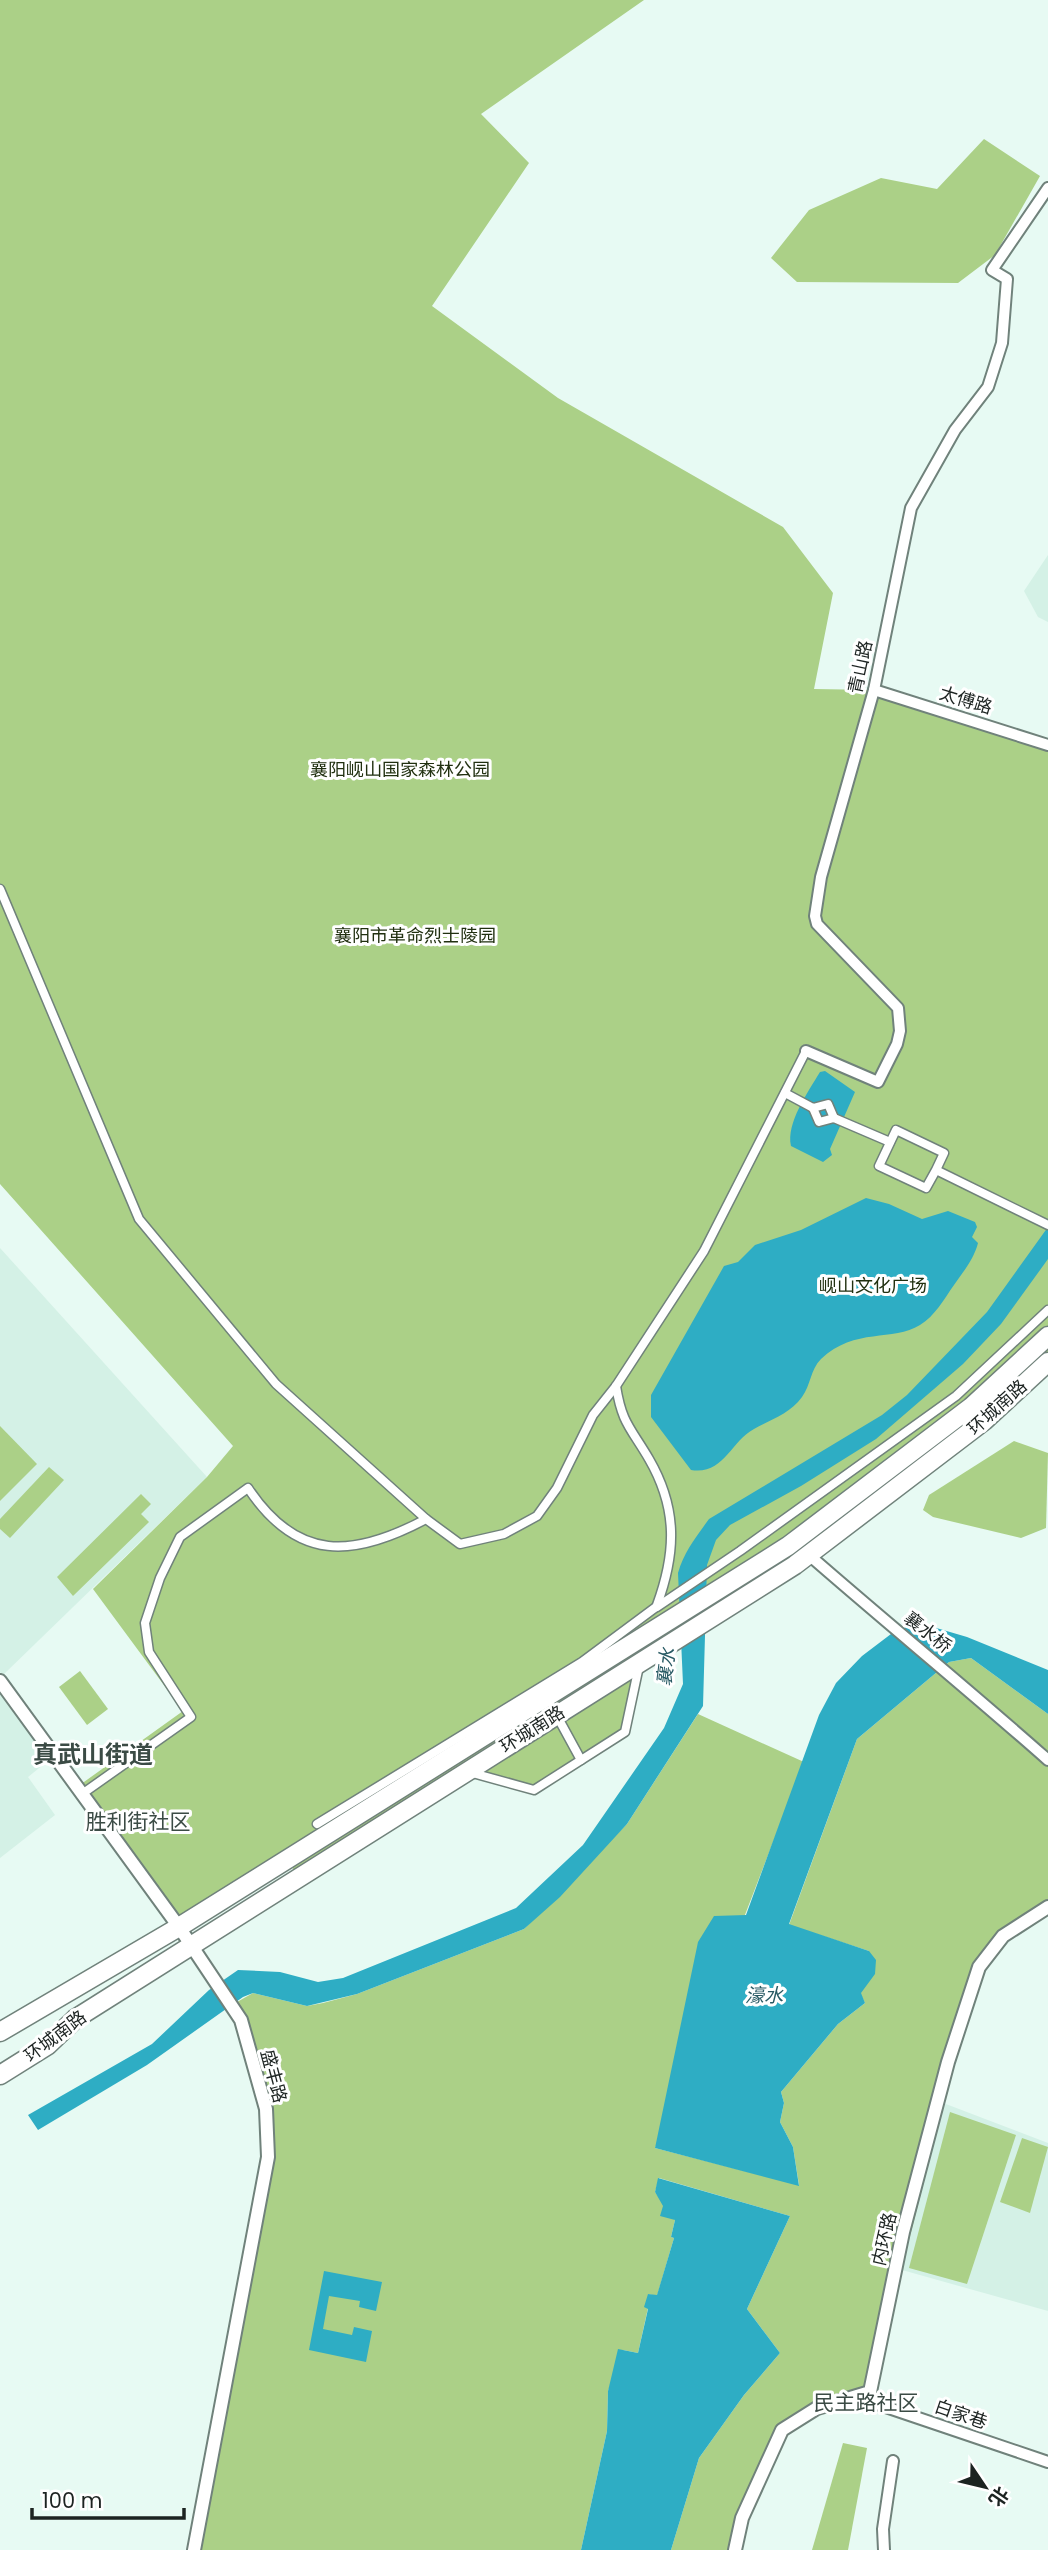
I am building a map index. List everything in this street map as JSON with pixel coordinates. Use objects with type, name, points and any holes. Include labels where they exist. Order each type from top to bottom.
[{"type":"highway","name":"环城南路","points":[[0,2032],[178,1927],[788,1546],[971,1408],[1048,1336]]},
{"type":"highway","name":"环城南路","points":[[0,2075],[48,2045],[75,2019],[809,1555],[984,1421],[1048,1362]]},
{"type":"highway","points":[[0,2041],[63,1997]]},
{"type":"highway","points":[[0,2066],[75,2019]]},
{"type":"street","name":"青山路","points":[[806,1051],[878,1082],[900,1031],[898,1007],[817,924],[814,916],[821,877],[874,690],[911,508],[955,430],[988,387],[1002,343],[1007,279],[992,270],[1048,188]]},
{"type":"street","name":"太傅路","points":[[874,690],[1048,745]]},
{"type":"street","points":[[0,889],[139,1219],[276,1384],[426,1519],[460,1545],[503,1534],[537,1516],[557,1488],[593,1415],[616,1386],[704,1251],[806,1051]]},
{"type":"street","points":[[785,1093],[813,1108],[819,1122],[838,1120],[890,1142]]},
{"type":"street","points":[[813,1108],[828,1104],[838,1120]]},
{"type":"street","points":[[896,1130],[944,1153],[936,1170],[926,1188],[879,1166],[896,1130]]},
{"type":"street","points":[[936,1170],[1048,1225]]},
{"type":"street","points":[[317,1825],[582,1662],[956,1396],[1048,1310]]},
{"type":"street","points":[[616,1386],[621,1416],[651,1462],[670,1510],[673,1544],[666,1581],[656,1607]]},
{"type":"street","points":[[82,1794],[191,1717],[149,1652],[145,1623],[160,1578],[180,1537],[248,1488],[265,1513],[284,1530],[329,1546],[359,1547],[398,1535],[426,1519]]},
{"type":"street","name":"襄水桥","points":[[809,1555],[888,1624],[946,1668],[1048,1760]]},
{"type":"street","points":[[465,1771],[534,1790],[625,1732],[647,1655]]},
{"type":"street","name":"盛丰路","points":[[0,1681],[191,1945],[241,2020],[266,2109],[268,2157],[194,2550]]},
{"type":"street","points":[[556,1713],[581,1760]]},
{"type":"street","name":"内环路","points":[[870,2392],[903,2232],[948,2062],[979,1967],[1003,1936],[1048,1907]]},
{"type":"street","points":[[735,2550],[742,2518],[782,2430],[817,2408],[870,2392]]},
{"type":"street","name":"白家巷","points":[[870,2392],[874,2403],[1048,2462]]},
{"type":"street","points":[[884,2550],[883,2529],[893,2461]]},
{"type":"shaded area","points":[[1048,555],[1048,622],[1038,617],[1024,591]]},
{"type":"shaded area","points":[[0,1248],[207,1477],[3,1675],[0,1672]]},
{"type":"shaded area","points":[[0,1681],[54,1756],[28,1777],[55,1815],[0,1858]]},
{"type":"shaded area","points":[[938,2101],[1048,2143],[1048,2311],[895,2268]]},
{"type":"green space","name":"襄阳岘山国家森林公园","points":[[0,0],[644,0],[481,114],[529,163],[432,306],[558,398],[783,527],[833,593],[814,689],[874,690],[1048,745],[1048,1362],[893,1493],[641,1659],[625,1732],[534,1790],[465,1771],[298,1877],[289,1862],[179,1927],[77,1787],[183,1711],[93,1589],[207,1477],[233,1446],[0,1184]]},
{"type":"green space","points":[[984,139],[1040,176],[995,255],[958,283],[797,282],[771,258],[809,210],[881,178],[937,189]]},
{"type":"green space","points":[[0,1426],[37,1464],[0,1501]]},
{"type":"green space","points":[[1014,1441],[1048,1453],[1046,1528],[1021,1538],[933,1517],[923,1510],[929,1495]]},
{"type":"green space","points":[[49,1467],[64,1480],[10,1538],[0,1529],[0,1519]]},
{"type":"green space","points":[[141,1494],[151,1504],[141,1514],[149,1522],[73,1596],[57,1577]]},
{"type":"green space","points":[[971,1658],[1048,1714],[1048,1907],[1003,1936],[979,1967],[870,2392],[817,2408],[782,2430],[735,2550],[671,2550],[699,2458],[744,2395],[780,2353],[747,2309],[790,2216],[659,2178],[655,2192],[675,2220],[671,2237],[674,2238],[657,2296],[648,2294],[648,2308],[638,2353],[623,2350],[608,2391],[607,2431],[581,2550],[194,2550],[268,2157],[266,2109],[230,2006],[253,1993],[307,2006],[323,2003],[357,1994],[524,1929],[627,1824],[698,1714],[804,1762],[655,2148],[799,2185],[793,2147],[780,2122],[784,2103],[781,2092],[838,2024],[865,2003],[860,1993],[869,1951],[789,1925],[857,1739],[949,1662]]},
{"type":"green space","points":[[80,1671],[108,1709],[87,1725],[59,1687]]},
{"type":"green space","points":[[950,2112],[1016,2135],[967,2284],[909,2268]]},
{"type":"green space","points":[[1022,2138],[1048,2147],[1030,2213],[1000,2202]]},
{"type":"green space","points":[[843,2443],[867,2448],[848,2550],[812,2550]]},
{"type":"water","points":[[825,1071],[855,1092],[830,1149],[832,1155],[823,1162],[791,1146],[790,1137],[804,1098],[820,1072]]},
{"type":"water","points":[[866,1198],[889,1204],[922,1219],[948,1211],[975,1222],[977,1227],[972,1237],[978,1243],[968,1265],[939,1307],[920,1325],[898,1333],[860,1339],[834,1349],[817,1363],[805,1392],[792,1408],[754,1429],[711,1468],[691,1470],[651,1417],[651,1395],[724,1266],[738,1262],[755,1245],[801,1230]]},
{"type":"water","name":"襄水","points":[[1048,1227],[1048,1259],[1001,1324],[963,1364],[876,1439],[801,1486],[730,1525],[716,1540],[707,1565],[703,1706],[627,1824],[560,1897],[524,1929],[357,1994],[307,2006],[253,1993],[243,1997],[147,2065],[38,2130],[28,2115],[152,2044],[209,1990],[238,1970],[280,1972],[318,1982],[343,1978],[516,1908],[583,1845],[664,1728],[683,1684],[678,1573],[687,1551],[709,1519],[882,1415],[907,1395],[987,1312]]},
{"type":"water","name":"濠水","points":[[916,1622],[967,1637],[1048,1670],[1048,1714],[971,1658],[949,1662],[857,1739],[789,1924],[869,1951],[876,1960],[875,1974],[861,1993],[865,2003],[838,2024],[781,2092],[784,2103],[780,2122],[793,2147],[799,2186],[655,2148],[698,1942],[714,1916],[746,1915],[819,1715],[836,1683],[862,1656],[891,1634]]},
{"type":"water","points":[[658,2178],[790,2216],[747,2309],[780,2353],[744,2395],[699,2458],[671,2550],[581,2550],[607,2431],[608,2391],[618,2349],[638,2353],[648,2309],[644,2307],[648,2294],[657,2295],[674,2238],[671,2237],[675,2220],[660,2216],[663,2206],[655,2192]]},
{"type":"water","points":[[324,2271],[382,2282],[376,2311],[359,2307],[360,2301],[329,2296],[323,2329],[352,2335],[354,2327],[372,2331],[366,2362],[309,2350]]},
{"type":"district","name":"真武山街道","points":[[93,1754]]},
{"type":"district","name":"胜利街社区","points":[[138,1821]]},
{"type":"district","name":"民主路社区","points":[[866,2402]]},
{"type":"park label","name":"襄阳市革命烈士陵园","points":[[415,935]]},
{"type":"park label","name":"岘山文化广场","points":[[873,1285]]}]
